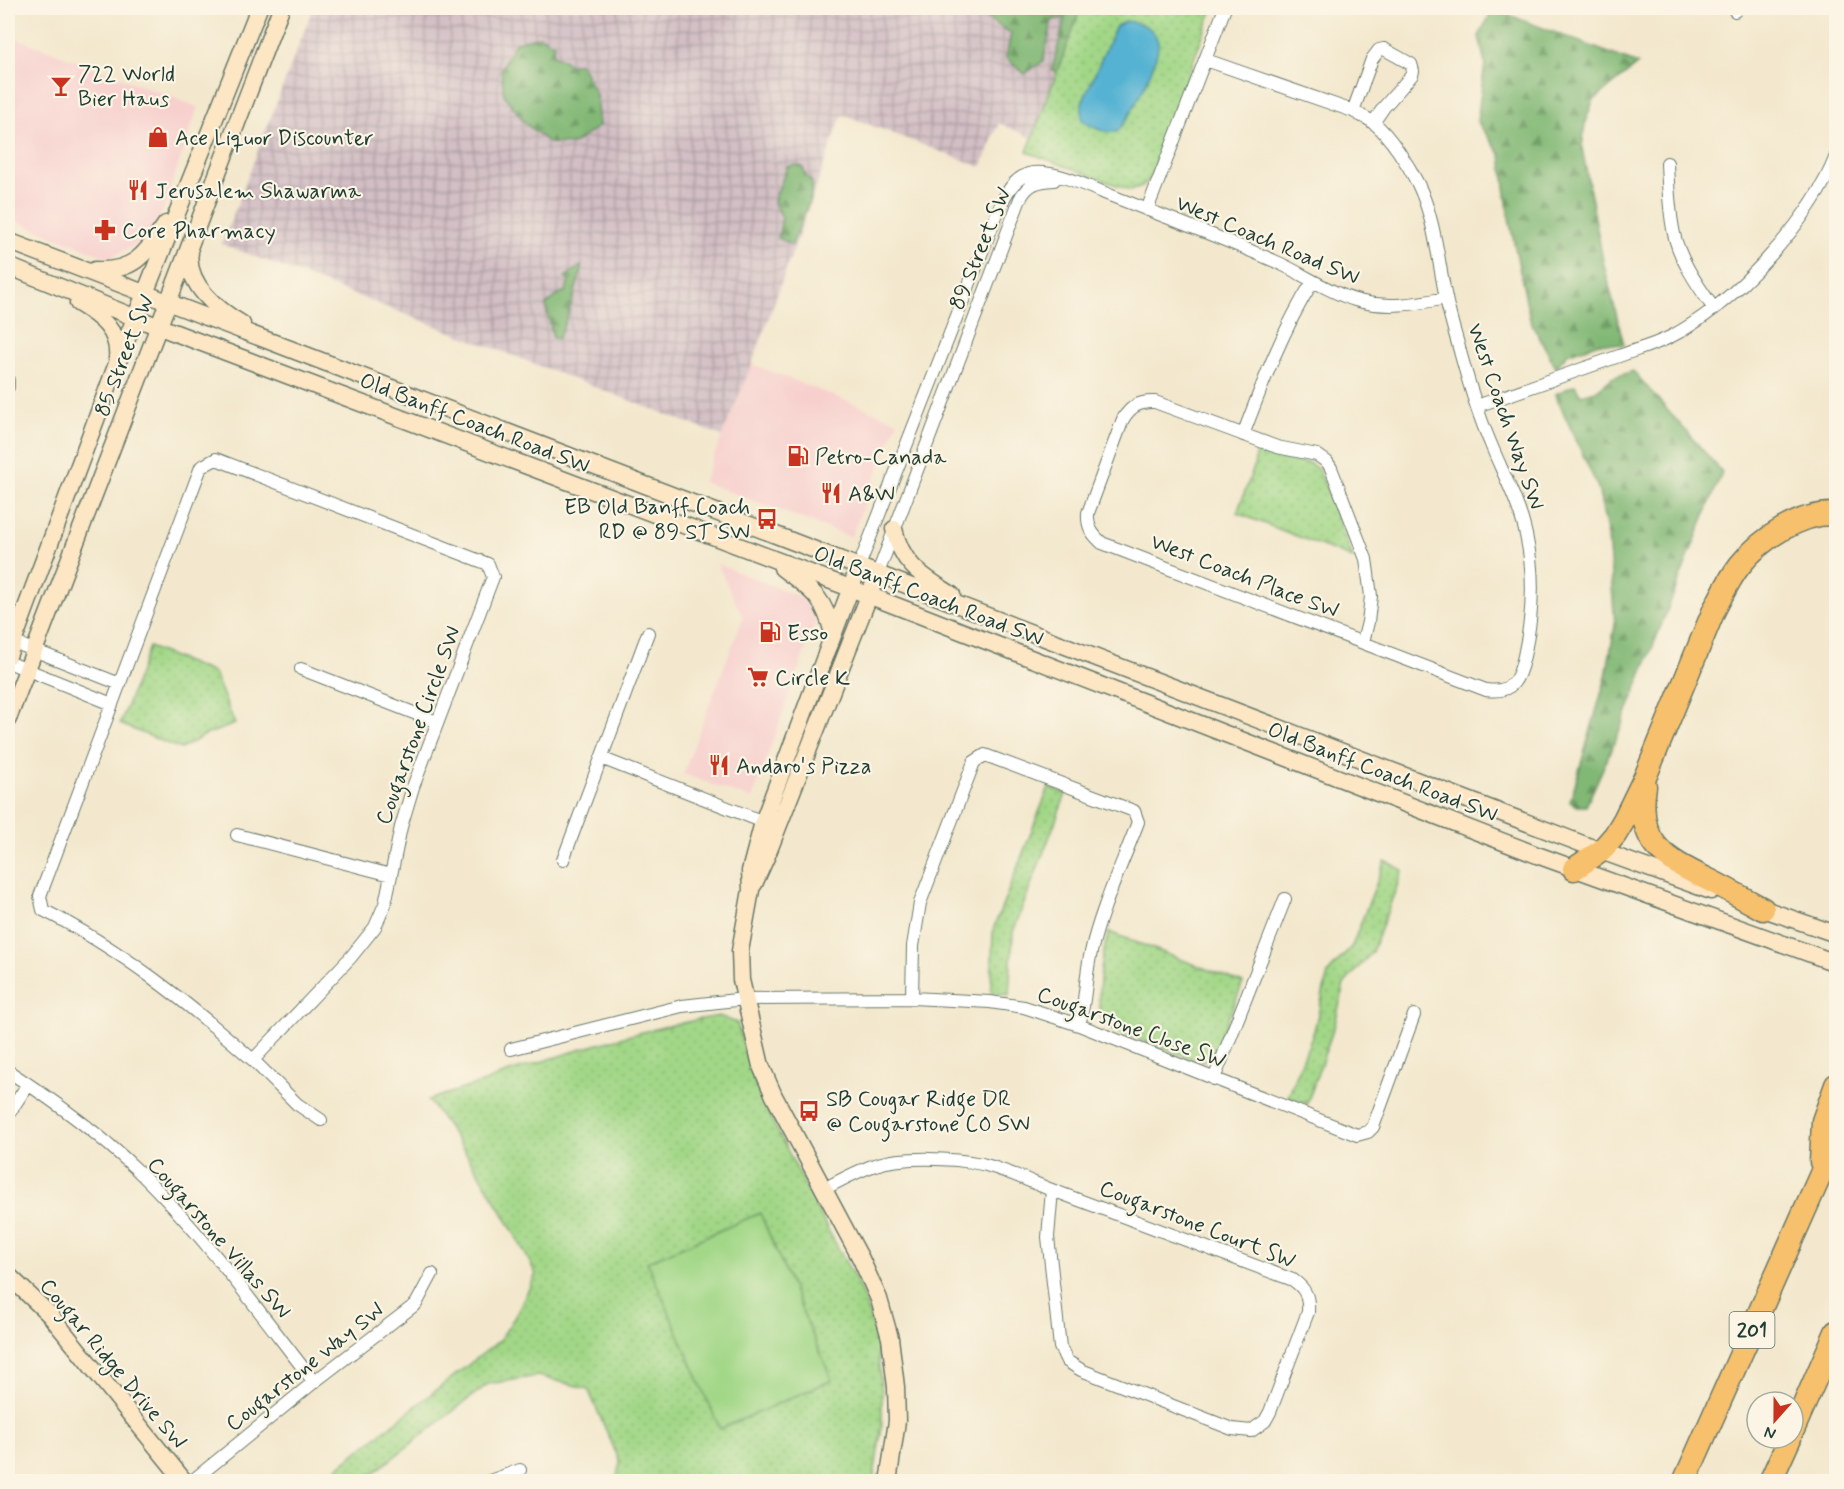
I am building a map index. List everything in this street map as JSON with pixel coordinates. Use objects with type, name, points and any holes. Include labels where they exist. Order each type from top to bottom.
[{"type":"highway","points":[[1574,869],[1601,851],[1619,828],[1646,775],[1714,610],[1739,566],[1752,552],[1774,535],[1798,522],[1827,514],[1836,514]]},
{"type":"highway","points":[[1646,775],[1642,800],[1644,821],[1658,849],[1683,868],[1763,909]]},
{"type":"highway","points":[[1820,1179],[1823,1121],[1836,1085]]},
{"type":"highway","name":"201","points":[[1684,1482],[1836,1140]]},
{"type":"highway","points":[[1805,1404],[1836,1332]]},
{"type":"highway","points":[[1805,1411],[1836,1357]]},
{"type":"highway","points":[[1770,1482],[1785,1450]]},
{"type":"main road","name":"85 Street SW","points":[[10,649],[116,366],[259,8]]},
{"type":"main road","name":"85 Street SW","points":[[8,719],[281,8]]},
{"type":"main road","points":[[81,268],[114,271],[130,265],[152,243],[181,204]]},
{"type":"main road","points":[[193,240],[189,259],[190,269],[203,292],[233,319],[276,345]]},
{"type":"main road","name":"Old Banff Coach Road SW","points":[[8,241],[1601,851],[1835,934]]},
{"type":"main road","name":"Old Banff Coach Road SW","points":[[8,266],[136,318],[850,588],[1574,869],[1830,961]]},
{"type":"main road","points":[[28,274],[90,309],[108,325],[116,340],[116,366]]},
{"type":"main road","points":[[894,529],[901,553],[909,562],[933,582],[981,613]]},
{"type":"main road","points":[[768,557],[822,602],[829,615],[833,634]]},
{"type":"main road","name":"89 Street SW","points":[[850,588],[859,566]]},
{"type":"main road","points":[[878,573],[804,738],[750,871],[751,890],[740,951],[745,999],[761,1066],[774,1096],[861,1259],[879,1299],[890,1338],[896,1387],[897,1421],[888,1482]]},
{"type":"main road","points":[[804,738],[833,634],[850,588]]},
{"type":"main road","name":"Cougar Ridge Drive SW","points":[[8,1275],[50,1315],[184,1482]]},
{"type":"street","points":[[1147,210],[1225,8]]},
{"type":"street","points":[[1353,111],[1372,59],[1379,50],[1384,49],[1411,64],[1412,75],[1383,107],[1373,123]]},
{"type":"street","name":"West Coach Way SW","points":[[1206,60],[1353,111],[1373,123],[1405,159],[1419,186],[1430,218],[1446,298],[1477,406],[1488,439],[1518,508],[1526,534],[1532,583],[1530,632],[1517,679],[1508,688],[1495,691],[1486,690],[1363,642]]},
{"type":"street","points":[[1477,406],[1670,338],[1714,309],[1743,284],[1801,220],[1830,174],[1836,156]]},
{"type":"street","points":[[1667,164],[1668,195],[1674,237],[1690,272],[1714,309]]},
{"type":"street","name":"West Coach Road SW","points":[[1033,178],[1075,182],[1282,265],[1356,301],[1375,304],[1418,304],[1446,298]]},
{"type":"street","name":"89 Street SW","points":[[859,566],[1003,198],[1013,184],[1033,178]]},
{"type":"street","name":"89 Street SW","points":[[878,573],[1020,199],[1033,178]]},
{"type":"street","points":[[1243,435],[1272,358],[1313,281]]},
{"type":"street","name":"89 Street SW","points":[[952,330],[968,335]]},
{"type":"street","points":[[8,380],[8,387]]},
{"type":"street","name":"West Coach Place SW","points":[[1155,402],[1277,447],[1317,455],[1331,468],[1366,559],[1371,596],[1363,642],[1102,543],[1091,532],[1088,513],[1123,419],[1132,408],[1140,403],[1155,402]]},
{"type":"street","points":[[908,443],[924,450]]},
{"type":"street","name":"Cougarstone Circle SW","points":[[216,459],[488,564],[493,577],[407,805],[385,904],[375,927],[254,1060],[168,989],[77,927],[43,910],[40,896],[120,684],[201,467],[216,459]]},
{"type":"street","points":[[563,860],[648,633]]},
{"type":"street","points":[[10,649],[35,650],[120,684]]},
{"type":"street","points":[[8,662],[112,704]]},
{"type":"street","points":[[301,669],[437,722]]},
{"type":"street","points":[[912,998],[913,946],[920,903],[974,762],[985,755],[1134,811],[1138,822],[1090,953],[1083,1011],[1079,1025]]},
{"type":"street","points":[[601,758],[770,824]]},
{"type":"street","points":[[237,835],[391,875]]},
{"type":"street","points":[[1214,1079],[1285,898]]},
{"type":"street","name":"Cougarstone Close SW","points":[[511,1049],[682,1006],[745,999],[912,998],[1002,1004],[1024,1007],[1079,1025],[1357,1135],[1374,1127],[1414,1015]]},
{"type":"street","points":[[254,1060],[297,1104],[321,1120]]},
{"type":"street","name":"Cougarstone Villas SW","points":[[8,1071],[63,1107],[134,1167],[223,1265],[314,1382]]},
{"type":"street","points":[[8,1115],[28,1084]]},
{"type":"street","name":"Cougarstone Court SW","points":[[824,1189],[850,1175],[877,1165],[930,1160],[981,1164],[1011,1173],[1293,1280],[1306,1293],[1309,1301],[1308,1312],[1265,1421],[1251,1431],[1232,1429],[1081,1370],[1067,1361],[1060,1347],[1050,1264],[1048,1216],[1052,1190]]},
{"type":"street","name":"Cougarstone Way SW","points":[[191,1482],[314,1382],[416,1305],[432,1274]]},
{"type":"street","points":[[487,1482],[520,1470]]},
{"type":"shaded area","points":[[313,8],[1081,8],[1032,138],[999,123],[981,167],[844,115],[841,118],[752,364],[722,436],[222,244]]},
{"type":"shaded area","points":[[8,35],[198,107],[160,219],[142,242],[109,258],[8,218]]},
{"type":"shaded area","points":[[752,364],[898,421],[851,537],[703,482]]},
{"type":"shaded area","points":[[717,564],[803,598],[816,620],[752,799],[683,774],[743,617]]},
{"type":"green space","points":[[987,8],[1081,8],[1057,72],[1052,70],[1065,18],[1052,20],[1043,61],[1025,74],[1006,58],[1011,33],[987,18]]},
{"type":"green space","points":[[1081,8],[1213,8],[1149,180],[1142,186],[1130,190],[1027,152]]},
{"type":"green space","points":[[1493,9],[1638,64],[1593,101],[1585,123],[1582,148],[1603,261],[1624,345],[1599,343],[1567,354],[1556,368],[1530,320],[1509,218],[1501,155],[1477,121],[1485,64],[1479,36]]},
{"type":"green space","points":[[540,36],[554,44],[553,55],[570,64],[581,64],[596,95],[599,126],[573,144],[549,143],[525,123],[504,95],[501,69],[516,42]]},
{"type":"green space","points":[[794,165],[803,167],[805,175],[812,182],[811,197],[792,245],[778,238],[782,218],[774,201],[787,167]]},
{"type":"green space","points":[[581,266],[565,322],[558,339],[553,338],[546,305],[565,292],[569,281],[565,277]]},
{"type":"green space","points":[[1633,371],[1722,472],[1617,737],[1586,806],[1577,806],[1570,802],[1606,677],[1615,625],[1608,536],[1598,488],[1555,394],[1575,385],[1581,395],[1596,391],[1612,378]]},
{"type":"green space","points":[[1256,451],[1273,458],[1309,463],[1319,470],[1353,558],[1237,513],[1254,467]]},
{"type":"green space","points":[[149,647],[214,673],[235,724],[205,735],[181,749],[120,724]]},
{"type":"green space","points":[[1049,787],[1066,794],[1013,932],[1009,995],[991,992],[993,930]]},
{"type":"green space","points":[[1385,861],[1403,870],[1372,952],[1344,984],[1335,1024],[1307,1104],[1288,1097],[1314,1031],[1328,973],[1352,946]]},
{"type":"green space","points":[[1109,932],[1243,983],[1213,1056],[1204,1061],[1198,1061],[1111,1030],[1112,1026],[1102,1020],[1099,1001],[1100,976]]},
{"type":"green space","points":[[719,1016],[737,1023],[755,1084],[827,1228],[858,1284],[866,1305],[876,1339],[882,1392],[882,1426],[873,1481],[616,1481],[620,1462],[588,1389],[538,1376],[488,1384],[363,1481],[319,1482],[500,1340],[517,1313],[536,1274],[486,1184],[428,1100],[609,1041]]},
{"type":"green space","points":[[760,1213],[832,1380],[720,1429],[647,1262]]},
{"type":"water","points":[[1126,21],[1140,24],[1152,31],[1157,39],[1158,47],[1151,72],[1129,115],[1117,132],[1107,132],[1094,128],[1082,120],[1082,103],[1116,26]]},
{"type":"place","name":"722 World Bier Haus","points":[[61,86]]},
{"type":"place","name":"Ace Liquor Discounter","points":[[158,137]]},
{"type":"place","name":"Jerusalem Shawarma","points":[[138,190]]},
{"type":"place","name":"Core Pharmacy","points":[[105,230]]},
{"type":"place","name":"Petro-Canada","points":[[798,456]]},
{"type":"place","name":"A&W","points":[[831,493]]},
{"type":"place","name":"EB Old Banff Coach RD @ 89 ST SW","points":[[767,519]]},
{"type":"place","name":"Esso","points":[[770,632]]},
{"type":"place","name":"Circle K","points":[[758,677]]},
{"type":"place","name":"Andaro's Pizza","points":[[719,765]]},
{"type":"place","name":"SB Cougar Ridge DR @ Cougarstone CO SW","points":[[809,1111]]}]
